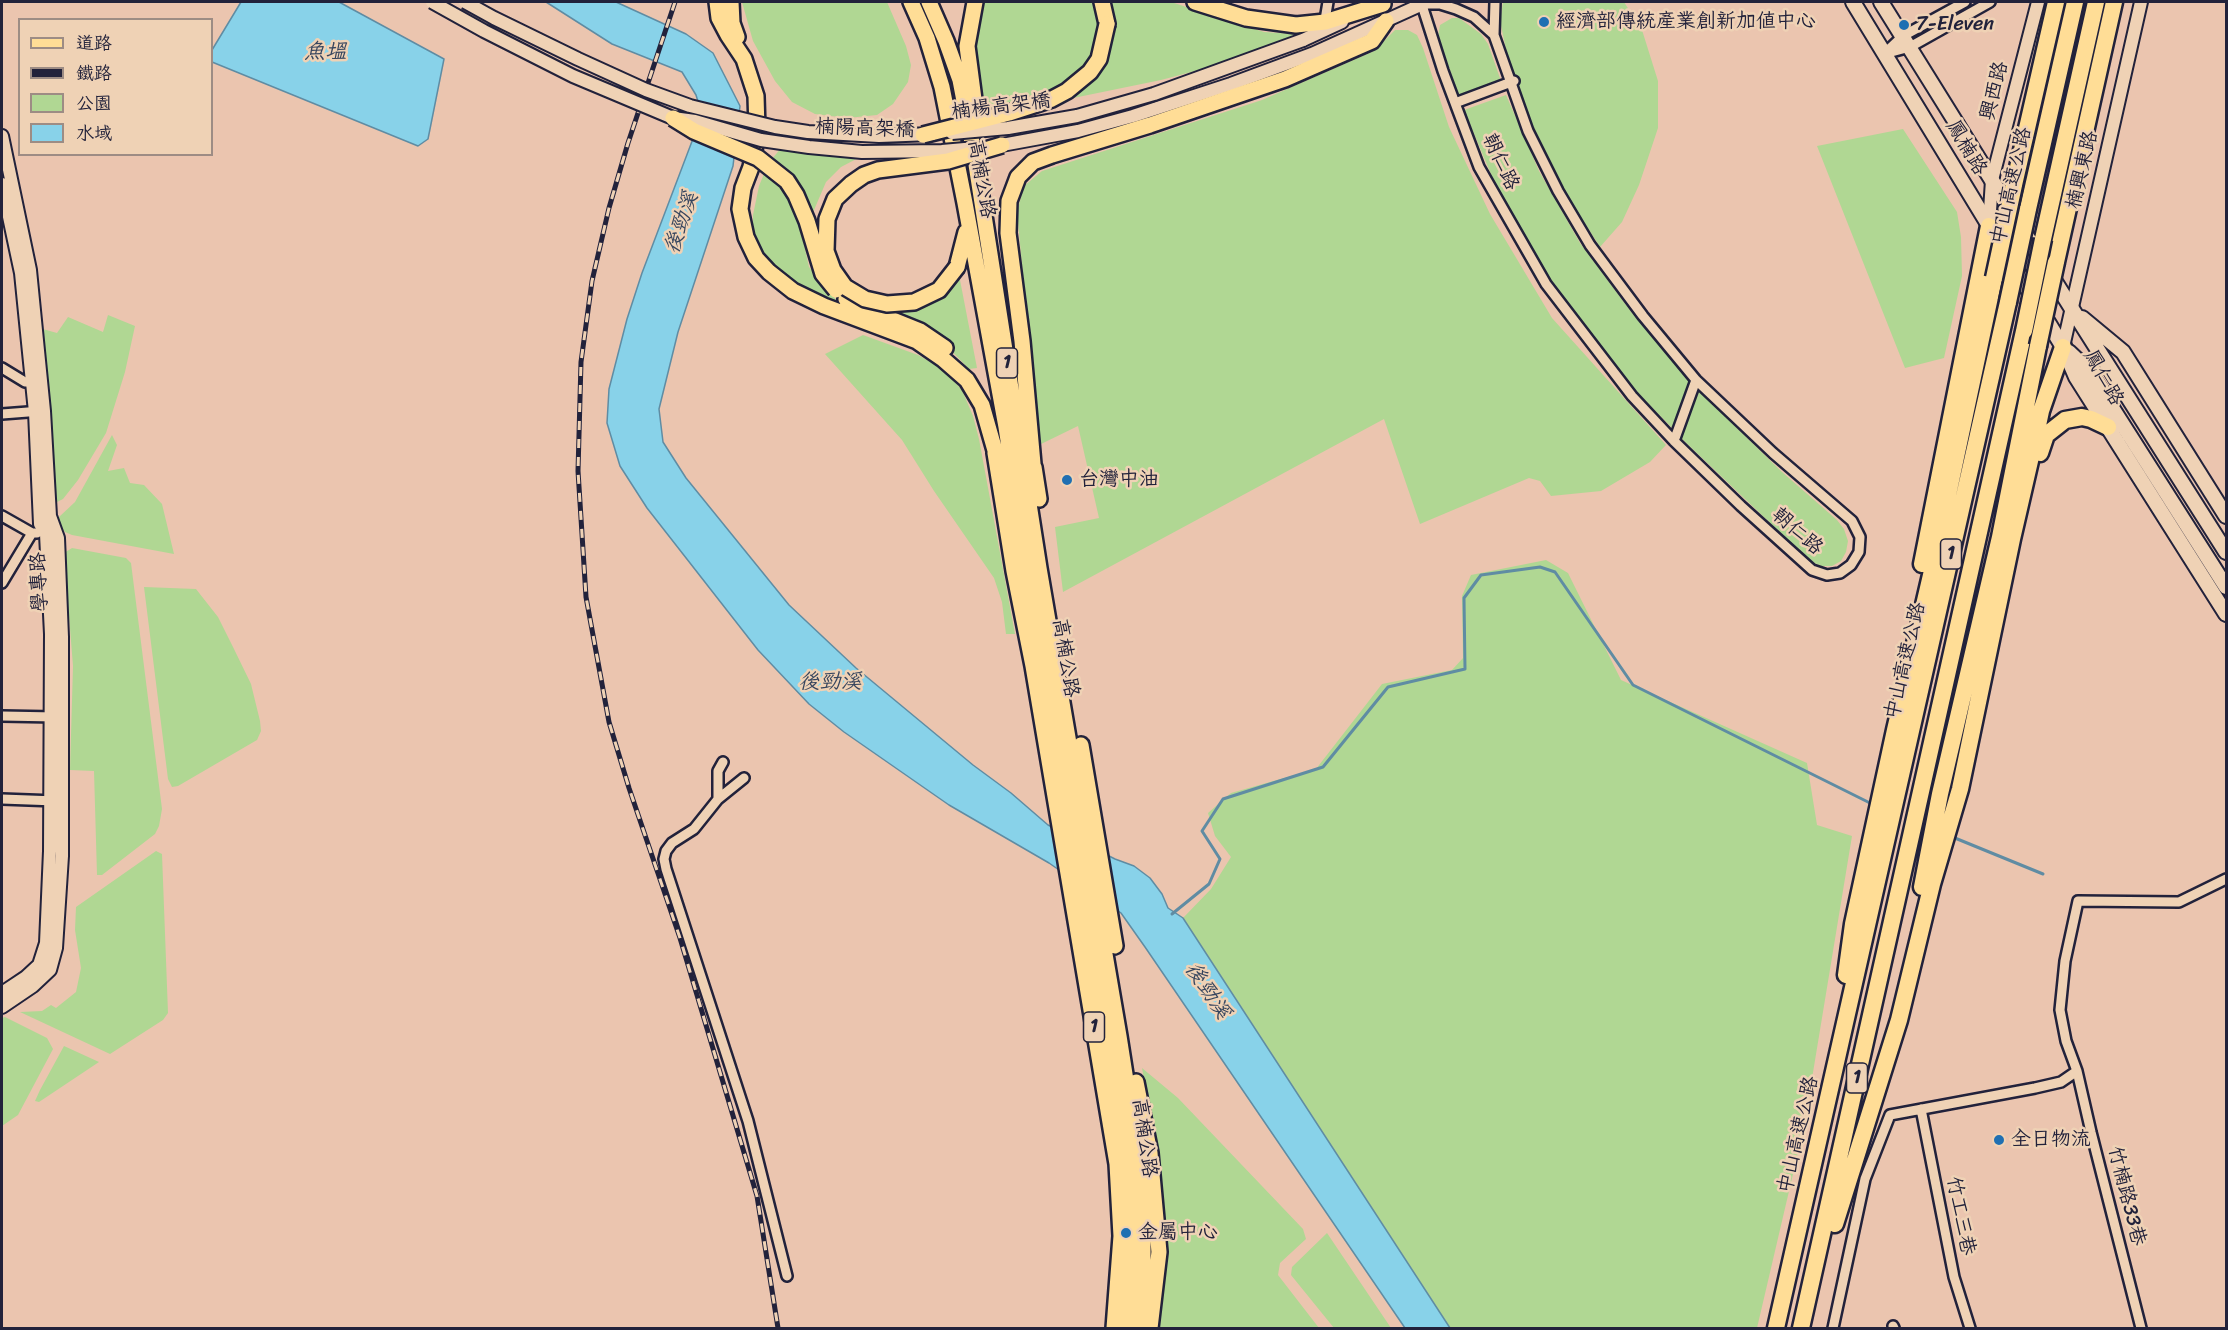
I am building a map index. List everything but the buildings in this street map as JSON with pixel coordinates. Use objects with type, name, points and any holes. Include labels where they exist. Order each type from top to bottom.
[{"type":"highway","points":[[1895,730],[1932,575],[2014,185],[2056,2]]},
{"type":"highway","name":"中山高速公路","points":[[1776,1329],[1830,1093],[1853,924],[1886,810],[2008,302],[2075,2]]},
{"type":"highway","name":"1","points":[[1802,1329],[2096,2]]},
{"type":"highway","points":[[1802,1329],[1899,1020],[2038,346],[2114,2]]},
{"type":"highway","points":[[1886,810],[1895,730],[1921,572],[1989,226]]},
{"type":"highway","points":[[1939,831],[1969,755],[2012,539],[2042,411],[2063,347]]},
{"type":"highway","points":[[2012,539],[2046,435],[2065,420],[2082,417],[2091,418],[2108,427]]},
{"type":"main road","points":[[717,2],[719,18],[744,59]]},
{"type":"main road","points":[[731,2],[732,22],[756,96],[757,129],[751,167],[743,188],[741,218],[746,237],[756,258],[775,278],[793,291],[824,306],[917,341],[944,359],[967,380]]},
{"type":"main road","name":"高楠公路","points":[[911,2],[927,38],[942,87],[967,223],[1003,452],[1027,531],[1076,817],[1097,905],[1139,1169],[1144,1234],[1140,1329]]},
{"type":"main road","name":"高楠公路","points":[[929,2],[960,80],[1028,467],[1027,531],[1033,666],[1076,817],[1129,1043],[1150,1153],[1159,1252],[1150,1329]]},
{"type":"main road","points":[[975,2],[967,46],[975,103],[975,158]]},
{"type":"main road","points":[[923,135],[1052,99],[1067,91],[1090,72],[1099,59],[1107,24],[1102,2]]},
{"type":"main road","points":[[1195,2],[1270,23],[1324,26],[1385,3]]},
{"type":"main road","name":"鳳楠路","points":[[1853,2],[1924,115],[2063,347]]},
{"type":"main road","name":"鳳楠路","points":[[1881,2],[2072,309]]},
{"type":"main road","points":[[1027,531],[1034,499],[1028,467],[1022,341],[1008,233],[1009,201],[1017,177],[1034,162],[1052,154],[1150,125],[1285,78],[1372,41],[1386,21]]},
{"type":"main road","points":[[674,118],[694,131],[758,158],[787,181],[807,221],[823,274],[846,299],[920,331],[951,354],[986,414],[1003,452],[1009,492],[1027,531]]},
{"type":"main road","points":[[967,223],[963,249],[957,267],[939,290],[914,302],[887,304],[865,299],[845,287],[833,270],[826,251],[827,219],[835,200],[864,175],[878,170],[948,161],[1002,146]]},
{"type":"main road","name":"鳳仁路","points":[[2072,309],[2122,352],[2226,516]]},
{"type":"main road","name":"鳳仁路","points":[[2072,309],[2226,552]]},
{"type":"main road","name":"鳳仁路","points":[[2063,347],[2076,377],[2226,614]]},
{"type":"main road","name":"鳳仁路","points":[[2063,347],[2088,370],[2226,588]]},
{"type":"main road","name":"高楠公路","points":[[1076,817],[1071,890],[1118,1175],[1121,1236],[1114,1329]]},
{"type":"main road","name":"高楠公路","points":[[1097,905],[1128,1161],[1132,1256],[1126,1329]]},
{"type":"street","name":"楠陽高架橋","points":[[432,2],[573,76],[674,118],[695,121],[761,140],[862,152],[942,151],[1002,146],[1078,131],[1232,84],[1312,54],[1423,2]]},
{"type":"street","name":"楠楊高架橋","points":[[465,2],[578,59],[646,90],[690,106],[775,127],[808,132],[879,136],[1008,128],[1077,116],[1154,94],[1304,40],[1324,26]]},
{"type":"street","points":[[1324,26],[1328,2]]},
{"type":"street","points":[[1423,2],[1440,4],[1474,17],[1494,35]]},
{"type":"street","name":"朝仁路","points":[[1423,2],[1455,103],[1479,167],[1546,284],[1632,396],[1674,441],[1812,570],[1827,576],[1840,573],[1851,565],[1858,552],[1860,537],[1852,521],[1773,453],[1696,380],[1643,316],[1590,244],[1558,190],[1528,131],[1494,35],[1495,2]]},
{"type":"street","points":[[1884,54],[1965,2]]},
{"type":"street","points":[[1906,41],[1990,2]]},
{"type":"street","name":"興西路","points":[[1989,226],[1992,180],[2038,2]]},
{"type":"street","name":"楠興東路","points":[[2063,347],[2141,2]]},
{"type":"street","points":[[1455,103],[1512,82]]},
{"type":"street","name":"學專路","points":[[2,136],[12,227]]},
{"type":"street","name":"學專路","points":[[2,184],[21,273],[36,382],[50,516],[58,538],[62,637],[56,717]]},
{"type":"street","points":[[2,368],[25,382],[36,382]]},
{"type":"street","points":[[1674,441],[1696,380]]},
{"type":"street","points":[[2,414],[39,412]]},
{"type":"street","name":"學專路","points":[[2,1007],[33,986],[50,970],[56,948],[62,856],[56,801],[56,717],[46,534],[40,524],[39,412]]},
{"type":"street","points":[[2,516],[32,533],[46,534]]},
{"type":"street","points":[[2,582],[32,533]]},
{"type":"street","points":[[2,716],[56,717]]},
{"type":"street","points":[[718,799],[718,771],[723,762]]},
{"type":"street","points":[[744,778],[718,799],[694,829],[672,843],[666,851],[666,869],[748,1121],[787,1276]]},
{"type":"street","points":[[2,799],[56,801]]},
{"type":"street","name":"學專路","points":[[2,993],[39,965],[46,943],[50,851],[56,801]]},
{"type":"street","name":"竹楠路33巷","points":[[2141,1329],[2077,1071],[2066,1041],[2060,1010],[2065,961],[2078,901],[2179,902],[2226,879]]},
{"type":"street","points":[[1833,1329],[1865,1179],[1890,1115],[2061,1082],[2077,1071]]},
{"type":"street","name":"竹工三巷","points":[[1921,1109],[1954,1277],[1970,1329]]},
{"type":"green space","points":[[742,2],[887,2],[906,46],[911,65],[908,82],[893,104],[877,115],[847,118],[815,114],[792,102],[775,81],[753,41]]},
{"type":"green space","points":[[980,2],[1171,2],[1264,32],[1295,34],[1283,41],[1214,66],[1161,80],[1049,103],[986,110],[981,106],[978,92],[973,25]]},
{"type":"green space","name":"經濟部傳統產業創新加值中心","points":[[1503,2],[1624,2],[1642,30],[1658,81],[1658,128],[1639,185],[1622,222],[1600,247],[1564,191],[1533,129],[1508,59],[1500,21]]},
{"type":"green space","points":[[1452,18],[1459,18],[1481,34],[1488,44],[1501,81],[1459,96],[1438,36],[1440,25]]},
{"type":"green space","points":[[1395,30],[1408,30],[1417,35],[1449,127],[1490,214],[1552,318],[1666,445],[1650,462],[1601,491],[1551,496],[1540,481],[1529,478],[1420,524],[1384,419],[1063,592],[1055,527],[1099,518],[1078,426],[1039,445],[1017,212],[1024,186],[1042,171],[1262,100],[1374,51]]},
{"type":"green space","points":[[1506,95],[1539,171],[1580,243],[1632,313],[1690,382],[1673,429],[1634,389],[1572,312],[1546,276],[1501,198],[1464,110]]},
{"type":"green space","points":[[1903,129],[1957,212],[1961,237],[1962,276],[1944,358],[1905,368],[1817,146]]},
{"type":"green space","points":[[781,148],[862,156],[841,167],[826,182],[811,217],[792,179],[772,159]]},
{"type":"green space","points":[[766,169],[781,185],[796,208],[809,267],[844,309],[798,289],[759,256],[753,242],[753,215],[759,186]]},
{"type":"green space","points":[[958,276],[977,368],[969,369],[936,335],[875,306],[896,308]]},
{"type":"green space","points":[[108,315],[135,326],[125,372],[106,433],[78,480],[63,499],[57,502],[39,328],[57,333],[68,317],[103,332]]},
{"type":"green space","points":[[863,335],[918,355],[943,369],[962,390],[973,416],[979,439],[1015,634],[1006,634],[1002,602],[994,578],[902,440],[825,354]]},
{"type":"green space","points":[[1699,391],[1782,472],[1837,520],[1844,529],[1848,541],[1841,561],[1832,566],[1821,566],[1810,561],[1681,438]]},
{"type":"green space","points":[[112,435],[117,445],[108,471],[124,468],[130,483],[144,485],[162,504],[174,554],[72,535],[65,532],[58,523],[59,517],[75,502]]},
{"type":"green space","points":[[72,548],[126,558],[131,563],[162,809],[155,834],[102,875],[97,875],[94,771],[70,770],[73,666],[64,553]]},
{"type":"green space","points":[[1546,560],[1568,573],[1621,680],[1807,763],[1817,825],[1852,836],[1804,1127],[1757,1328],[1450,1328],[1183,918],[1211,889],[1231,857],[1215,836],[1208,813],[1231,793],[1316,769],[1382,684],[1452,670],[1463,658],[1462,596],[1471,575]]},
{"type":"green space","points":[[144,587],[196,589],[218,617],[251,684],[260,721],[261,731],[257,740],[178,786],[172,787],[168,779]]},
{"type":"green space","points":[[156,851],[162,854],[168,1013],[163,1020],[110,1054],[20,1012],[42,1011],[51,1005],[56,1008],[76,992],[81,968],[75,930],[76,907]]},
{"type":"green space","points":[[5,1017],[47,1038],[53,1049],[18,1115],[2,1126],[2,1018]]},
{"type":"green space","points":[[64,1046],[99,1062],[39,1102],[35,1101],[40,1090]]},
{"type":"green space","points":[[1142,1068],[1178,1098],[1303,1229],[1306,1239],[1280,1263],[1278,1275],[1319,1328],[1159,1328],[1165,1243],[1159,1160]]},
{"type":"green space","points":[[1327,1233],[1391,1328],[1334,1328],[1291,1275],[1292,1267]]},
{"type":"water","name":"魚塭","points":[[241,2],[339,2],[444,59],[428,139],[418,146],[213,62],[213,48]]},
{"type":"water","name":"後勁溪","points":[[546,2],[616,2],[686,34],[713,53],[740,106],[733,166],[678,332],[659,409],[663,442],[686,478],[789,605],[856,668],[1048,825],[1115,859],[1134,866],[1150,878],[1162,894],[1168,908],[1183,918],[1450,1328],[1405,1328],[1121,913],[1049,863],[949,805],[844,732],[809,704],[758,650],[647,508],[620,466],[607,423],[609,389],[627,319],[642,273],[702,115],[696,95],[682,72],[612,44]]},
{"type":"waterway","points":[[1172,914],[1209,884],[1220,859],[1202,831],[1223,799],[1323,767],[1388,687],[1465,669],[1464,598],[1481,575],[1540,567],[1555,572],[1633,685],[1872,804]]},
{"type":"waterway","points":[[1950,836],[2043,874]]},
{"type":"railway","points":[[675,2],[628,143],[609,208],[592,281],[581,362],[578,471],[586,597],[609,722],[680,938],[757,1196],[778,1328]]},
{"type":"place","name":"經濟部傳統產業創新加值中心","points":[[1544,22]]},
{"type":"place","name":"7-Eleven","points":[[1904,25]]},
{"type":"place","name":"台灣中油","points":[[1067,480]]},
{"type":"place","name":"全日物流","points":[[1999,1140]]},
{"type":"place","name":"金屬中心","points":[[1126,1233]]}]
